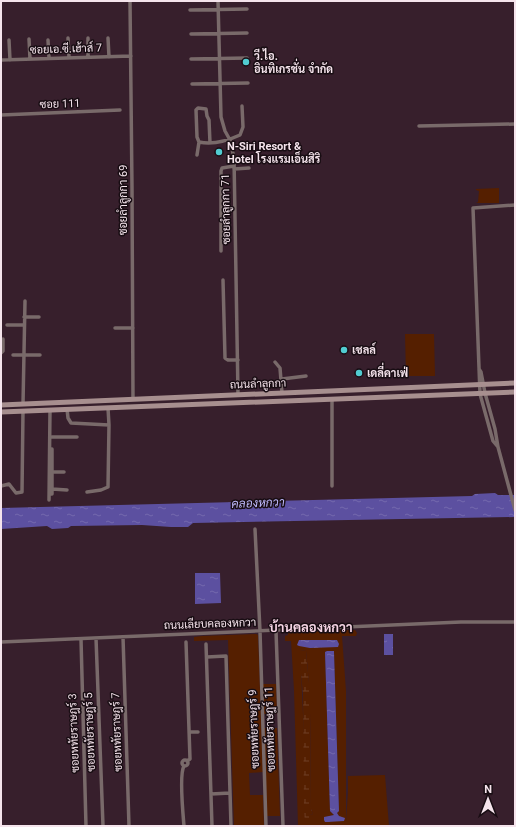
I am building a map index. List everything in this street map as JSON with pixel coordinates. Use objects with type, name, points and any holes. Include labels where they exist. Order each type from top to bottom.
[{"type":"main road","name":"ถนนลำลูกกา","points":[[1,405],[515,383]]},
{"type":"main road","name":"ถนนลำลูกกา","points":[[1,412],[515,392]]},
{"type":"main road","points":[[89,401],[89,408]]},
{"type":"street","name":"ซอยลำลูกกา 69","points":[[130,1],[133,399]]},
{"type":"street","name":"ซอยลำลูกกา 71","points":[[218,1],[221,117],[225,131],[230,140],[234,158],[238,394]]},
{"type":"street","points":[[190,10],[248,8]]},
{"type":"street","points":[[191,34],[246,33]]},
{"type":"street","points":[[68,38],[69,58]]},
{"type":"street","points":[[88,38],[88,57]]},
{"type":"street","points":[[108,38],[110,57]]},
{"type":"street","points":[[29,39],[30,59]]},
{"type":"street","points":[[9,40],[10,60]]},
{"type":"street","points":[[48,40],[50,58]]},
{"type":"street","name":"ซอยเอ.ซี.เฮ้าส์ 7","points":[[1,60],[131,56]]},
{"type":"street","points":[[191,59],[248,58]]},
{"type":"street","points":[[192,84],[248,83]]},
{"type":"street","points":[[199,142],[210,143],[230,140],[240,135],[242,131],[242,106]]},
{"type":"street","points":[[197,155],[199,142],[197,137],[195,111],[198,108],[205,108],[209,120],[210,143]]},
{"type":"street","name":"ซอย 111","points":[[1,115],[120,110]]},
{"type":"street","points":[[420,126],[515,124]]},
{"type":"street","points":[[222,251],[222,168],[249,168]]},
{"type":"street","points":[[498,447],[493,441],[486,416],[479,369],[473,208],[515,205]]},
{"type":"street","points":[[223,280],[225,358],[228,360],[238,360]]},
{"type":"street","points":[[23,404],[24,301]]},
{"type":"street","points":[[24,317],[39,316]]},
{"type":"street","points":[[7,325],[24,325]]},
{"type":"street","points":[[115,328],[132,328]]},
{"type":"street","points":[[1,353],[2,339]]},
{"type":"street","points":[[12,355],[40,354]]},
{"type":"street","points":[[275,362],[280,368],[282,393]]},
{"type":"street","points":[[282,379],[306,376]]},
{"type":"street","points":[[482,394],[491,414],[498,447],[515,510]]},
{"type":"street","points":[[332,399],[332,486]]},
{"type":"street","points":[[87,492],[101,490],[108,487],[108,408]]},
{"type":"street","points":[[67,409],[68,418],[71,423],[109,425]]},
{"type":"street","points":[[51,410],[52,492],[67,490]]},
{"type":"street","points":[[48,500],[51,410]]},
{"type":"street","points":[[1,486],[9,484],[16,493],[22,492],[23,411]]},
{"type":"street","points":[[486,416],[491,414]]},
{"type":"street","points":[[491,431],[495,430]]},
{"type":"street","points":[[52,438],[77,437]]},
{"type":"street","points":[[52,472],[64,472]]},
{"type":"street","points":[[52,478],[57,478]]},
{"type":"street","name":"ซอยหทัยราษฎร์ 9","points":[[255,529],[266,826]]},
{"type":"street","name":"ถนนเลียบคลองหกวา","points":[[1,642],[260,632],[461,622],[515,622]]},
{"type":"street","name":"ซอยหทัยราษฎร์ 11","points":[[276,631],[283,826]]},
{"type":"street","name":"ซอยหทัยราษฎร์ 7","points":[[123,637],[129,826]]},
{"type":"street","name":"ซอยหทัยราษฎร์ 5","points":[[96,638],[103,826]]},
{"type":"street","name":"ซอยหทัยราษฎร์ 3","points":[[81,639],[86,826]]},
{"type":"street","points":[[184,826],[182,768],[188,765],[187,760],[190,759],[186,642]]},
{"type":"street","points":[[206,644],[212,826]]},
{"type":"street","points":[[207,657],[226,656],[231,826]]},
{"type":"street","points":[[189,732],[198,732]]},
{"type":"street","points":[[211,794],[230,793]]},
{"type":"green space","points":[[499,188],[499,203],[476,203],[478,202],[479,191],[476,189]]},
{"type":"green space","points":[[405,334],[434,334],[435,376],[406,376]]},
{"type":"green space","points":[[355,630],[357,633],[356,636],[342,636],[346,691],[346,821],[348,776],[385,775],[389,826],[298,826],[291,641],[285,641],[285,636],[288,635],[288,633]],"holes":[[[300,650],[306,651],[310,710],[311,809],[313,814],[310,815],[310,820],[305,821],[304,736]],[[325,652],[334,652],[339,811],[337,813],[339,816],[325,817],[334,815],[330,811]]]},
{"type":"green space","points":[[258,635],[263,772],[249,773],[250,795],[263,795],[264,826],[234,826],[228,640],[194,641],[194,637]]},
{"type":"green space","points":[[300,650],[306,651],[310,694],[311,809],[313,814],[310,815],[310,821],[305,821],[304,812],[303,694],[299,654]]},
{"type":"green space","points":[[263,684],[276,684],[277,714],[264,714]]},
{"type":"green space","points":[[264,728],[277,728],[280,816],[267,816]]},
{"type":"water","name":"คลองหกวา","points":[[495,493],[498,495],[515,495],[515,517],[193,523],[188,527],[142,525],[71,526],[68,528],[52,529],[47,526],[1,529],[1,508],[472,496],[475,494]]},
{"type":"water","points":[[195,573],[220,573],[221,603],[195,604]]},
{"type":"water","points":[[384,634],[393,634],[393,655],[384,655]]},
{"type":"water","points":[[299,640],[337,640],[339,644],[338,647],[310,648],[297,645]]},
{"type":"water","points":[[334,651],[339,811],[337,813],[339,816],[345,818],[344,821],[325,822],[324,817],[334,815],[330,811],[325,652]]},
{"type":"place","name":"วี.ไอ. อินทิเกรชั่น จำกัด","points":[[246,62]]},
{"type":"place","name":"N-Siri Resort & Hotel โรงแรมเอ็นสิริ","points":[[219,152]]},
{"type":"place","name":"เชลล์","points":[[344,350]]},
{"type":"place","name":"เดลี่คาเฟ่","points":[[359,373]]},
{"type":"district","name":"บ้านคลองหกวา","points":[[311,627]]}]
